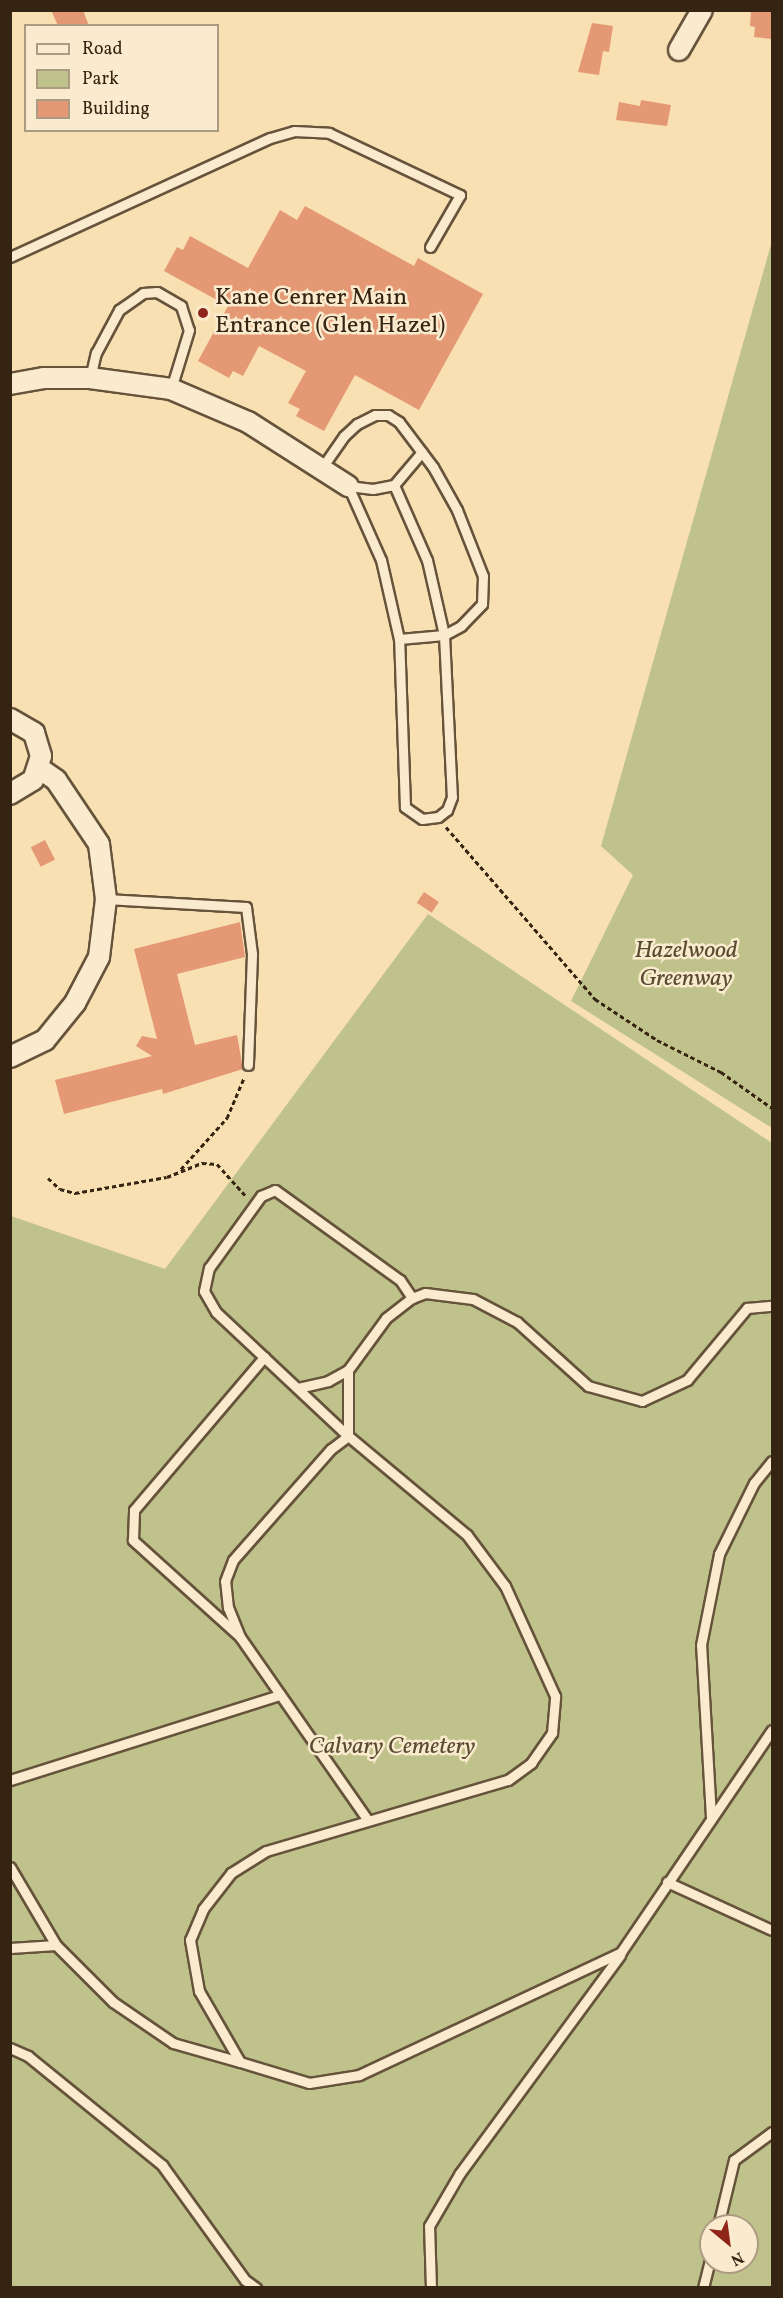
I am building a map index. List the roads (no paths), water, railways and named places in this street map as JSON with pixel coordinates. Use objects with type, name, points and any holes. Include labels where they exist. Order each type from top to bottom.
[{"type":"street","points":[[679,50],[702,10]]},
{"type":"street","points":[[10,384],[44,378],[90,378],[171,390],[248,422],[348,486]]},
{"type":"street","points":[[10,719],[33,733],[39,744],[39,768],[23,789],[10,794]]},
{"type":"street","points":[[10,1058],[45,1040],[75,1004],[99,957],[106,899],[99,844],[56,780],[39,768]]},
{"type":"lane","points":[[10,257],[270,138],[294,131],[329,133],[460,195],[430,247]]},
{"type":"lane","points":[[90,378],[96,353],[119,310],[137,296],[157,292],[181,306],[189,330],[171,390]]},
{"type":"lane","points":[[321,469],[344,436],[375,415],[399,422],[422,452],[457,510],[486,592],[482,604],[461,626],[444,634],[399,639]]},
{"type":"lane","points":[[348,486],[373,489],[394,486],[422,452]]},
{"type":"lane","points":[[348,486],[381,560],[399,639],[405,807],[422,819],[438,817],[447,810],[452,797],[444,634],[427,560],[394,486]]},
{"type":"lane","points":[[106,899],[246,907],[252,954],[248,1065]]},
{"type":"lane","points":[[240,2062],[199,1991],[190,1940],[203,1909],[231,1873],[266,1851],[508,1780],[531,1763],[552,1733],[555,1696],[505,1586],[467,1535],[348,1436],[216,1312],[204,1291],[209,1268],[261,1196],[275,1190],[400,1280],[411,1298]]},
{"type":"lane","points":[[298,1388],[328,1381],[348,1370],[386,1318],[411,1298],[425,1293],[473,1299],[517,1322],[588,1386],[642,1401],[687,1380],[747,1308],[772,1306]]},
{"type":"lane","points":[[240,1637],[133,1540],[134,1510],[264,1357]]},
{"type":"lane","points":[[348,1370],[348,1436]]},
{"type":"lane","points":[[348,1436],[331,1449],[233,1560],[225,1581],[228,1608],[240,1637],[367,1820]]},
{"type":"lane","points":[[711,1817],[701,1646],[719,1554],[754,1484],[772,1461]]},
{"type":"lane","points":[[10,1780],[280,1695]]},
{"type":"lane","points":[[431,2288],[429,2226],[460,2173],[621,1952],[772,1730]]},
{"type":"lane","points":[[10,1867],[56,1945],[113,2002],[173,2043],[309,2083],[359,2075],[621,1952]]},
{"type":"lane","points":[[667,1882],[772,1930]]},
{"type":"lane","points":[[10,1948],[56,1945]]},
{"type":"lane","points":[[10,2048],[28,2056],[162,2166],[245,2280],[256,2288]]},
{"type":"lane","points":[[721,2214],[734,2160],[772,2132]]},
{"type":"place","name":"Kane Cenrer Main Entrance (Glen Hazel)","points":[[203,313]]},
{"type":"park label","name":"Hazelwood Greenway","points":[[686,966]]},
{"type":"park label","name":"Calvary Cemetery","points":[[392,1748]]}]
